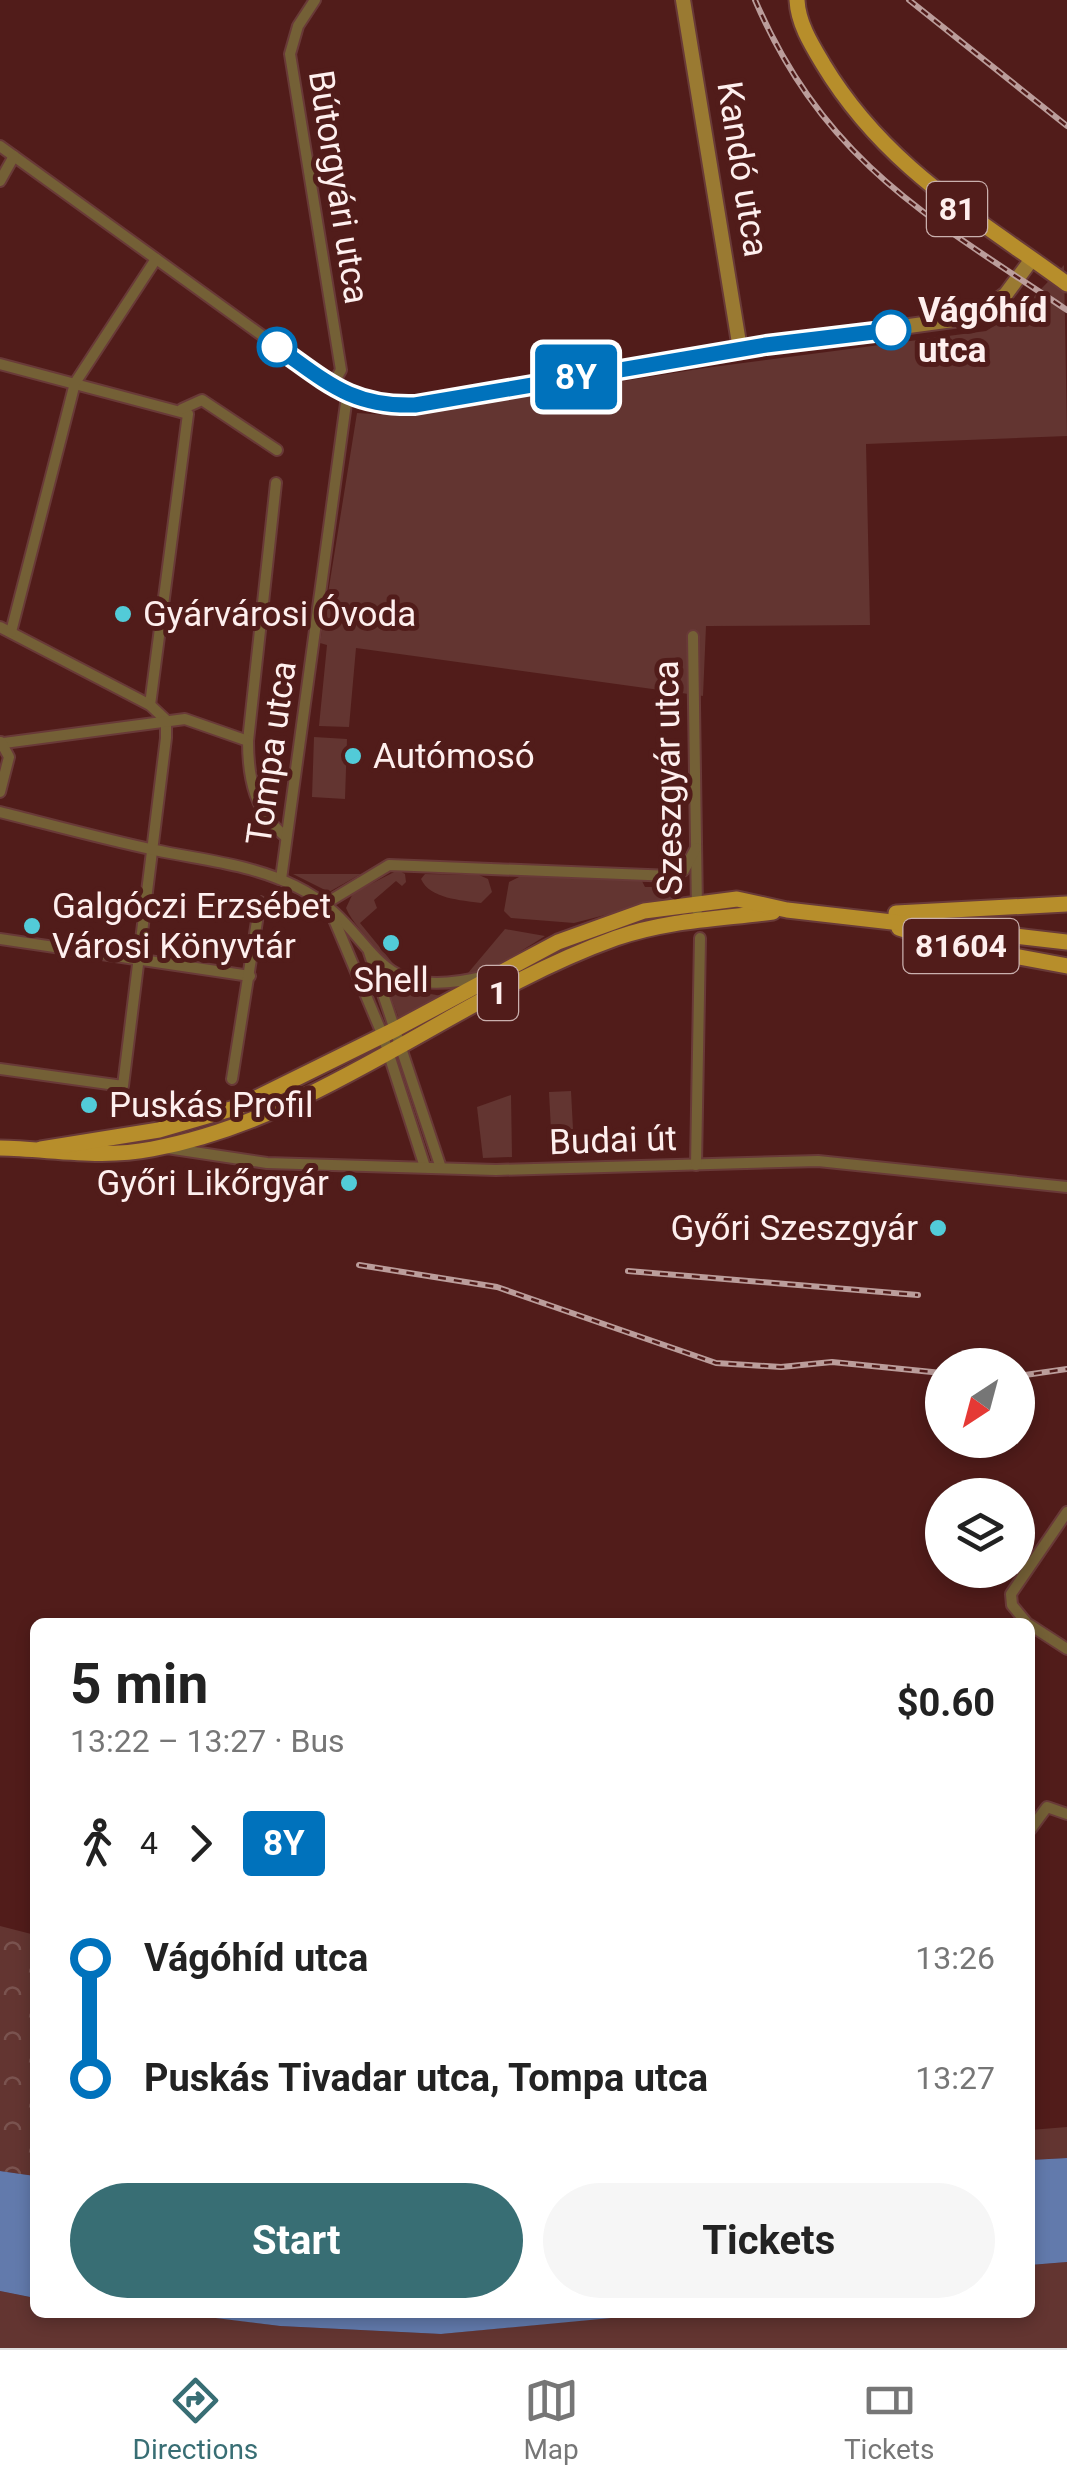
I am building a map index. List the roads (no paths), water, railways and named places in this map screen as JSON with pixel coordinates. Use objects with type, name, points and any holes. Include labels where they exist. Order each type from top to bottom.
[{"type":"main road","name":"81","points":[[796,0],[801,22],[831,78],[888,150],[953,206],[1067,284]]},
{"type":"main road","name":"1","points":[[41,1149],[64,1154],[112,1153],[161,1147],[216,1133],[274,1110],[506,971],[589,927],[697,901],[737,899],[787,910],[1067,942]]},
{"type":"main road","points":[[857,915],[1067,904]]},
{"type":"main road","name":"1","points":[[0,1148],[41,1149],[159,1130],[212,1116],[392,1041],[596,946],[652,927],[698,918],[787,910]]},
{"type":"main road","name":"81604","points":[[857,915],[949,944],[1067,966]]},
{"type":"street","name":"Bútorgyári utca","points":[[315,0],[298,26],[290,54],[340,370],[332,386]]},
{"type":"street","name":"Kandó utca","points":[[683,0],[740,349]]},
{"type":"street","points":[[0,146],[332,386],[348,396],[386,406],[415,405],[740,349],[976,317],[1006,294],[1032,259]]},
{"type":"street","points":[[0,181],[14,156]]},
{"type":"street","points":[[0,1069],[123,1086],[154,850],[166,720],[150,704],[6,630],[75,382],[156,259]]},
{"type":"street","points":[[0,364],[185,411],[202,400],[217,406],[277,450]]},
{"type":"street","name":"Tompa utca","points":[[280,879],[348,396]]},
{"type":"street","points":[[150,704],[185,411]]},
{"type":"street","points":[[276,484],[248,742],[248,774],[272,825],[286,837]]},
{"type":"street","name":"Szeszgyár utca","points":[[693,636],[698,918]]},
{"type":"street","points":[[0,792],[9,757],[2,742],[186,719],[248,742]]},
{"type":"street","points":[[0,812],[280,879],[327,908],[397,976],[432,986],[506,971]]},
{"type":"street","points":[[327,908],[389,865],[665,876],[684,870],[696,848]]},
{"type":"street","points":[[232,1079],[260,902]]},
{"type":"street","points":[[327,908],[392,1041],[442,1168]]},
{"type":"street","points":[[0,938],[139,963],[250,976]]},
{"type":"street","name":"Szeszgyár utca","points":[[696,1165],[700,938]]},
{"type":"street","points":[[369,951],[425,1167]]},
{"type":"street","name":"Budai út","points":[[161,1147],[222,1159],[442,1168],[818,1161],[1067,1187]]},
{"type":"street","points":[[1023,1618],[1012,1605],[1011,1594],[1067,1512]]},
{"type":"street","points":[[1035,1628],[1067,1649]]},
{"type":"street","points":[[1035,1822],[1046,1806],[1067,1814]]},
{"type":"water","points":[[1067,2158],[1067,2262],[1035,2265],[1035,2160]]},
{"type":"water","points":[[0,2171],[30,2175],[30,2297],[0,2291]]},
{"type":"water","points":[[215,2318],[611,2318],[441,2334],[280,2326]]},
{"type":"railway","points":[[755,0],[783,56],[814,104],[848,145],[926,214],[1067,310]]},
{"type":"railway","points":[[909,0],[1067,126]]},
{"type":"railway","points":[[359,1265],[497,1287],[716,1363],[781,1367],[832,1362],[925,1371]]},
{"type":"railway","points":[[628,1271],[918,1295]]},
{"type":"railway","points":[[1035,1374],[1067,1369]]},
{"type":"place","name":"Vágóhíd utca","points":[[891,330]]},
{"type":"place","name":"Gyárvárosi Óvoda","points":[[123,614]]},
{"type":"place","name":"Autómosó","points":[[353,756]]},
{"type":"place","name":"Galgóczi Erzsébet Városi Könyvtár","points":[[32,926]]},
{"type":"place","name":"Shell","points":[[391,943]]},
{"type":"place","name":"Puskás Profil","points":[[89,1105]]},
{"type":"place","name":"Győri Likőrgyár","points":[[349,1183]]},
{"type":"place","name":"Győri Szeszgyár","points":[[938,1228]]}]
